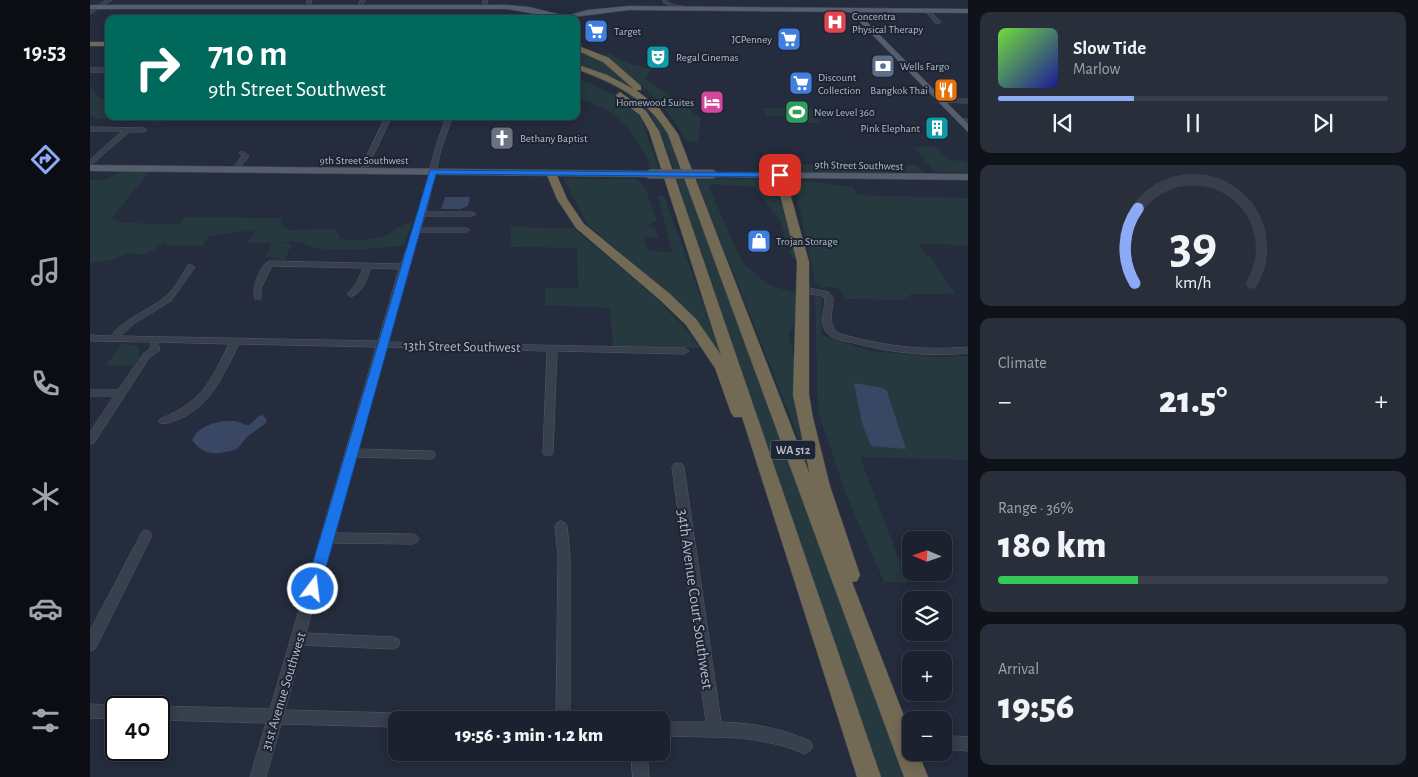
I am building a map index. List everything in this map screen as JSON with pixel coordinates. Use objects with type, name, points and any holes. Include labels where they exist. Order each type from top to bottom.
[{"type":"highway","points":[[90,40],[105,40]]},
{"type":"highway","points":[[90,44],[105,44]]},
{"type":"highway","points":[[580,49],[606,60],[630,80],[665,116],[673,134]]},
{"type":"highway","name":"WA 512","points":[[580,68],[615,82],[647,101],[663,116],[673,134],[914,772]]},
{"type":"highway","name":"WA 512","points":[[580,76],[601,84],[632,103],[643,113],[654,130],[869,777]]},
{"type":"highway","points":[[551,173],[562,199],[580,226],[665,297],[691,322],[709,346],[722,368],[813,608]]},
{"type":"highway","points":[[780,175],[803,262],[805,291],[801,395],[807,433],[824,493],[914,772]]},
{"type":"main road","points":[[736,9],[753,6],[756,2],[761,9]]},
{"type":"main road","points":[[854,2],[851,7],[852,10],[941,101],[964,121],[968,129]]},
{"type":"main road","points":[[90,7],[359,7],[485,3],[501,7],[529,9],[554,15]]},
{"type":"main road","points":[[545,12],[583,12],[637,8],[968,11]]},
{"type":"main road","points":[[820,10],[845,12],[860,18]]},
{"type":"main road","points":[[860,18],[864,12],[884,10]]},
{"type":"main road","points":[[545,12],[549,15]]},
{"type":"main road","points":[[572,15],[583,12]]},
{"type":"main road","name":"9th Street Southwest","points":[[90,168],[968,177]]},
{"type":"street","points":[[90,14],[110,0]]},
{"type":"street","points":[[308,7],[310,0]]},
{"type":"street","points":[[359,7],[364,0]]},
{"type":"street","points":[[637,8],[660,6],[665,1]]},
{"type":"street","points":[[665,1],[667,8]]},
{"type":"street","points":[[665,1],[674,6],[700,8]]},
{"type":"street","points":[[926,10],[938,22]]},
{"type":"street","points":[[90,70],[105,70]]},
{"type":"street","points":[[941,101],[968,101]]},
{"type":"street","points":[[363,171],[387,120]]},
{"type":"street","name":"31st Avenue Southwest","points":[[258,777],[274,716],[299,640],[404,267],[422,214],[432,172],[449,120]]},
{"type":"street","points":[[90,129],[144,130]]},
{"type":"street","points":[[90,164],[127,130]]},
{"type":"street","points":[[90,153],[101,154]]},
{"type":"street","points":[[234,170],[246,156],[242,153]]},
{"type":"street","points":[[426,196],[430,209],[449,214]]},
{"type":"street","points":[[422,214],[472,214]]},
{"type":"street","points":[[416,230],[466,230]]},
{"type":"street","points":[[258,297],[256,288],[269,263],[404,267]]},
{"type":"street","points":[[351,294],[360,285],[368,265]]},
{"type":"street","points":[[114,338],[124,325],[169,298],[191,267]]},
{"type":"street","points":[[805,291],[825,294],[829,298],[827,324],[833,334],[880,348],[936,353],[968,350]]},
{"type":"street","name":"13th Street Southwest","points":[[90,338],[155,341],[236,340],[684,351]]},
{"type":"street","points":[[164,420],[189,410],[205,397],[236,340]]},
{"type":"street","points":[[90,440],[146,356],[155,350],[155,341]]},
{"type":"street","points":[[548,452],[552,348]]},
{"type":"street","points":[[90,392],[121,393]]},
{"type":"street","points":[[351,453],[430,455]]},
{"type":"street","name":"34th Avenue Court Southwest","points":[[678,468],[715,731]]},
{"type":"street","points":[[561,526],[564,556],[563,711]]},
{"type":"street","points":[[90,645],[146,535]]},
{"type":"street","points":[[327,538],[413,539]]},
{"type":"street","points":[[299,640],[393,643]]},
{"type":"street","points":[[90,711],[105,712]]},
{"type":"street","points":[[170,713],[388,720]]},
{"type":"street","points":[[670,728],[778,736],[805,746]]},
{"type":"street","points":[[640,761],[641,777]]},
{"type":"green space","points":[[580,51],[608,64],[638,91],[617,79],[580,65]]},
{"type":"green space","points":[[610,54],[628,63],[652,69],[645,78],[701,118],[698,143],[685,141],[670,115],[661,104],[639,83],[604,55]]},
{"type":"green space","points":[[580,69],[602,77],[633,94],[663,122],[683,171],[674,170],[663,138],[647,111],[629,96],[597,79],[580,73]]},
{"type":"green space","points":[[580,79],[614,95],[640,116],[659,170],[649,170],[650,163],[629,129],[621,121],[603,108],[580,99]]},
{"type":"green space","points":[[90,86],[100,98],[105,99],[105,119],[97,119],[90,114]]},
{"type":"green space","name":"New Level 360","points":[[763,108],[811,108],[821,123],[790,123],[786,116],[767,116]]},
{"type":"green space","points":[[157,120],[168,120],[152,125]]},
{"type":"green space","points":[[914,147],[935,147],[948,160],[965,161],[968,164],[968,173],[935,172]]},
{"type":"green space","points":[[784,164],[917,165],[923,173],[791,172]]},
{"type":"green space","points":[[150,171],[111,219],[126,223],[180,224],[185,217],[281,218],[282,226],[289,230],[334,229],[341,239],[352,240],[381,237],[405,224],[412,223],[404,245],[345,250],[322,249],[292,241],[283,243],[292,244],[284,261],[275,257],[265,258],[272,243],[248,243],[255,230],[209,236],[202,246],[164,245],[166,242],[145,255],[130,253],[112,260],[90,263],[90,180],[103,180],[121,172]]},
{"type":"green space","points":[[563,178],[637,179],[646,189],[657,221],[645,226],[655,228],[659,237],[643,237],[648,251],[672,252],[658,196],[664,196],[728,372],[695,321],[679,302],[588,225]]},
{"type":"green space","points":[[676,179],[687,179],[905,777],[881,777]]},
{"type":"green space","points":[[696,179],[770,179],[775,184],[797,256],[792,260],[780,221],[754,187],[713,184],[709,187],[742,262],[769,285],[798,294],[797,318],[789,334],[807,458]]},
{"type":"green space","points":[[809,181],[853,187],[858,195],[967,198],[968,196],[968,245],[919,244],[926,255],[930,256],[955,294],[912,294],[901,300],[846,299],[837,288],[822,288],[815,282],[794,182]]},
{"type":"green space","points":[[511,227],[573,228],[653,295],[685,328],[700,348],[613,347],[610,308],[545,305],[545,288],[578,288],[577,248],[510,247]]},
{"type":"green space","points":[[815,296],[822,297],[821,335],[869,351],[936,357],[968,356],[968,460],[860,457],[902,567],[902,581],[907,581],[908,583],[884,582],[845,492],[818,412]]},
{"type":"green space","points":[[121,344],[136,345],[139,349],[139,358],[133,365],[106,365]]},
{"type":"water","points":[[445,197],[470,197],[468,206],[461,209],[441,209]]},
{"type":"water","points":[[854,383],[883,388],[887,391],[906,449],[871,446],[862,423]]},
{"type":"water","points":[[263,415],[267,421],[265,424],[248,436],[237,449],[224,453],[207,452],[197,446],[192,440],[199,431],[210,424],[236,421],[249,425],[259,416]]},
{"type":"place","name":"Concentra Physical Therapy","points":[[835,22]]},
{"type":"place","name":"Target","points":[[596,31]]},
{"type":"place","name":"JCPenney","points":[[789,39]]},
{"type":"place","name":"Regal Cinemas","points":[[658,57]]},
{"type":"place","name":"Wells Fargo","points":[[883,66]]},
{"type":"place","name":"Discount Collection","points":[[801,83]]},
{"type":"place","name":"Bangkok Thai","points":[[946,90]]},
{"type":"place","name":"Homewood Suites","points":[[712,102]]},
{"type":"place","name":"New Level 360","points":[[797,112]]},
{"type":"place","name":"Pink Elephant","points":[[937,128]]},
{"type":"place","name":"Bethany Baptist","points":[[502,138]]},
{"type":"place","name":"Trojan Storage","points":[[759,241]]},
{"type":"route","points":[[313,589],[404,267],[421,218],[432,172],[780,175]]}]
